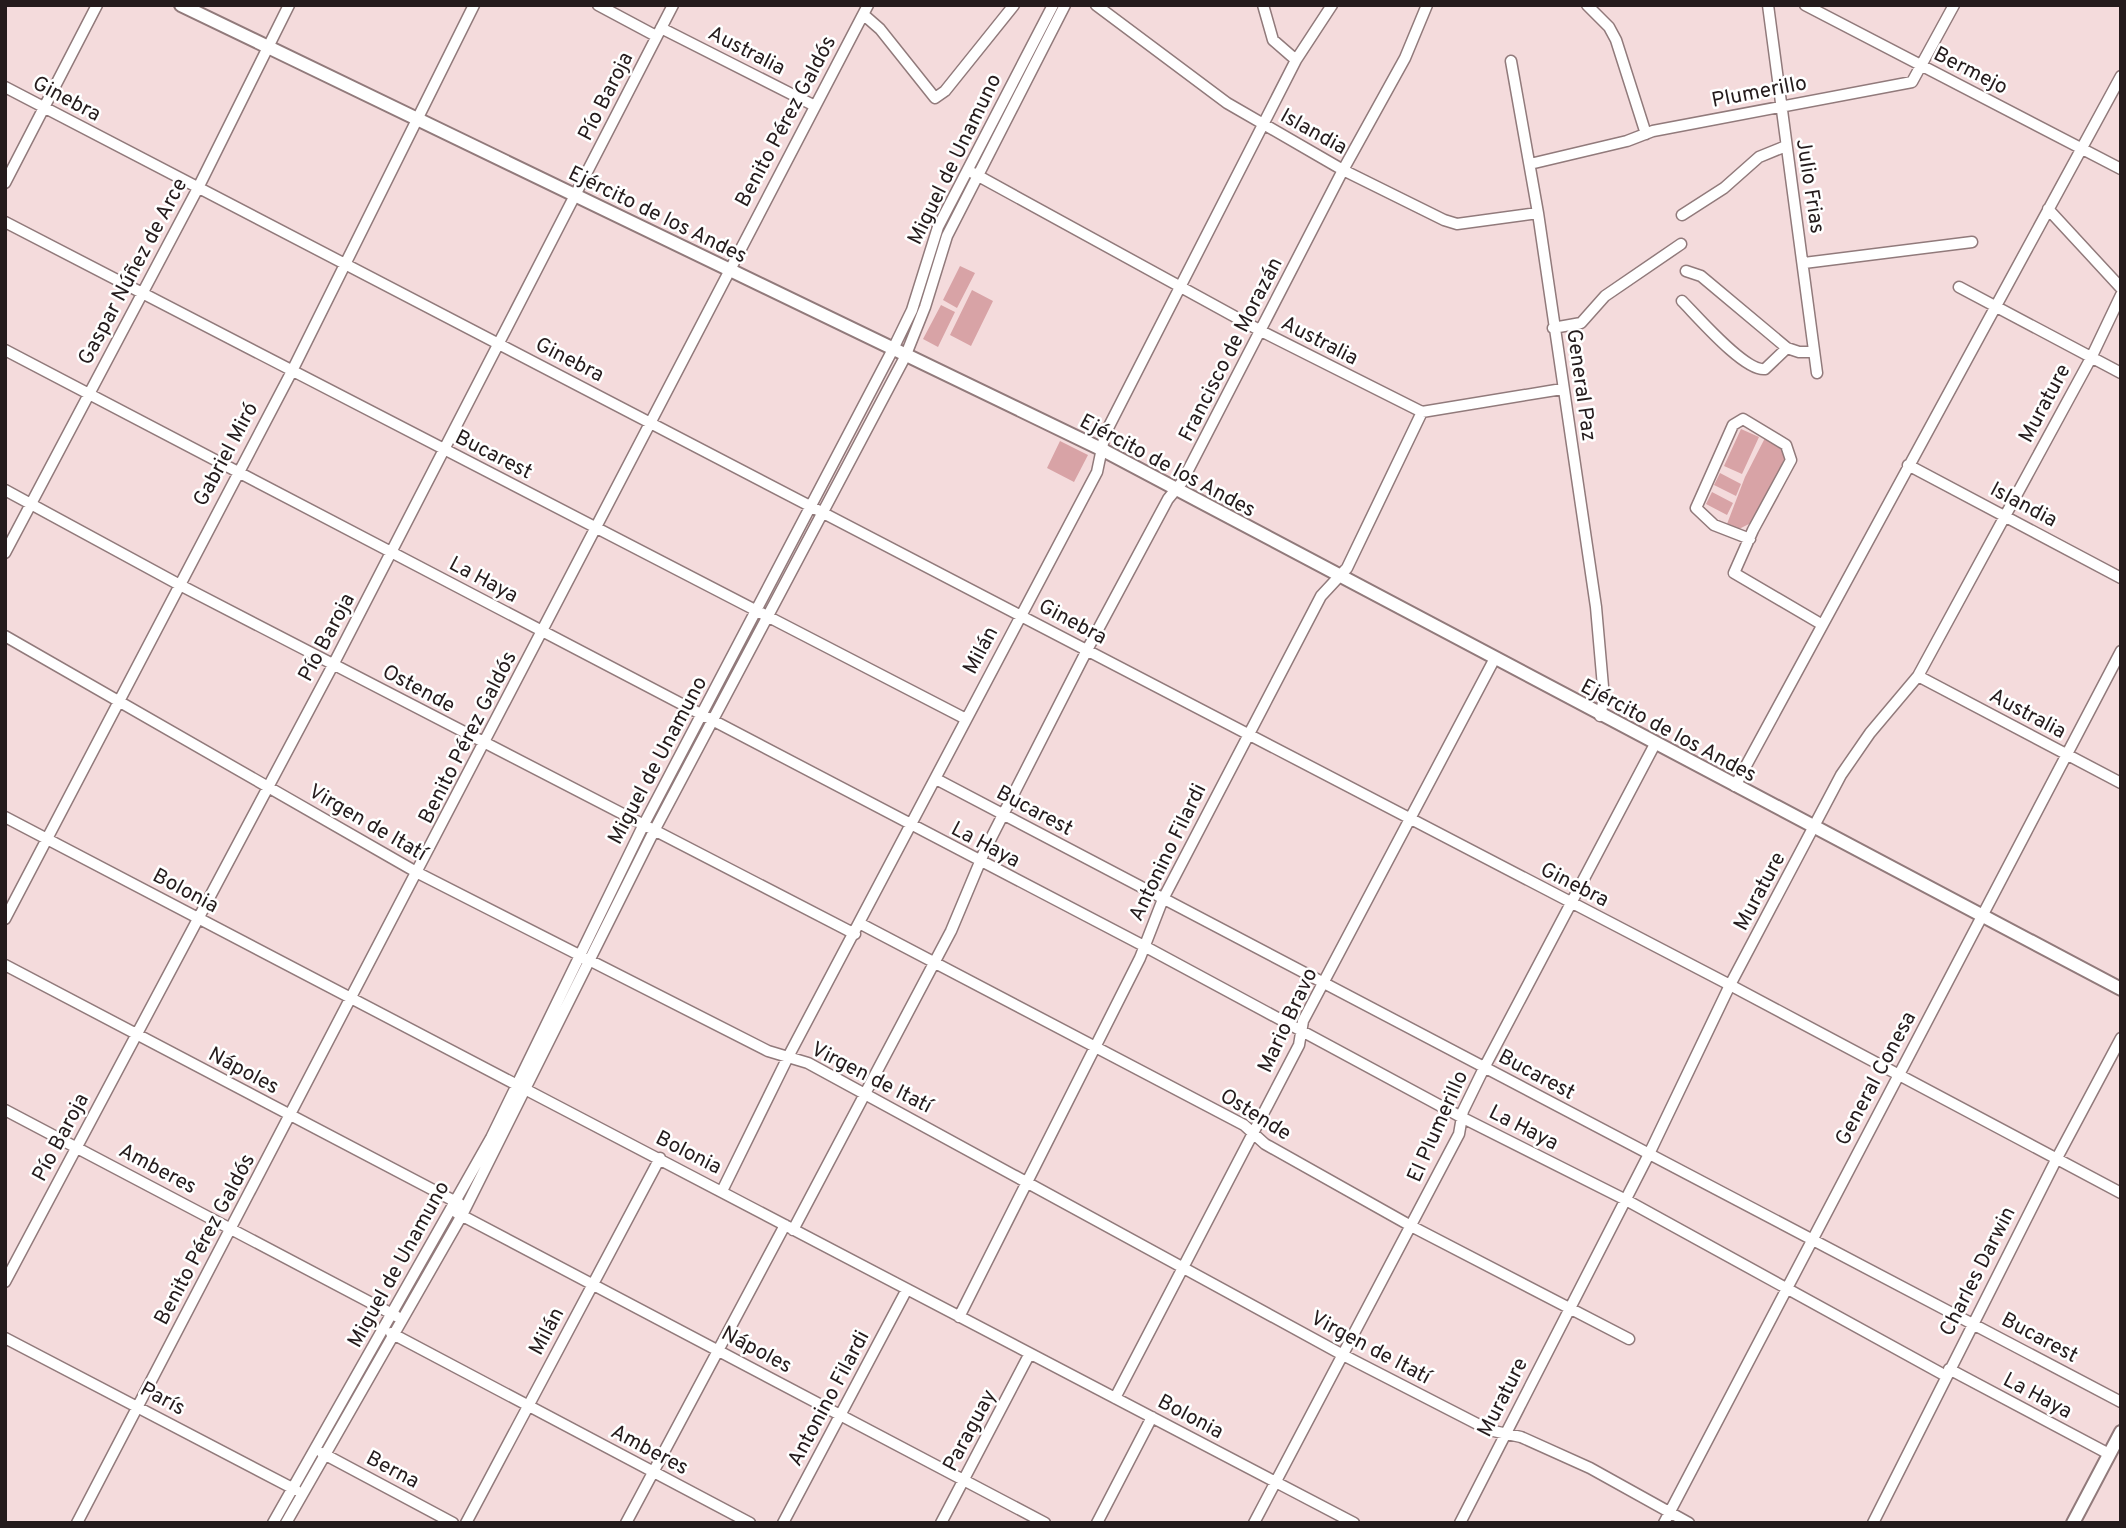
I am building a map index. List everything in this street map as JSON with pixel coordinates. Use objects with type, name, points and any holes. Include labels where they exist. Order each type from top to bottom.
[{"type":"main road","name":"Ejército de los Andes","points":[[181,5],[417,117],[892,351],[1101,449],[1175,491],[2121,989]]},
{"type":"main road","points":[[2073,1523],[2121,1432]]},
{"type":"street","points":[[5,183],[97,5]]},
{"type":"street","name":"Gaspar Núñez de Arce","points":[[5,553],[198,188],[289,5]]},
{"type":"street","name":"Gabriel Miró","points":[[5,919],[178,584],[292,371],[474,5]]},
{"type":"street","name":"Australia","points":[[598,5],[815,106]]},
{"type":"street","name":"Pío Baroja","points":[[5,1282],[445,451],[673,5]]},
{"type":"street","points":[[866,10],[935,98],[945,91],[1014,5]]},
{"type":"street","name":"Miguel de Unamuno","points":[[585,957],[769,618],[905,357],[925,307],[942,248],[973,173],[1053,5]]},
{"type":"street","name":"Miguel de Unamuno","points":[[286,1523],[395,1336],[585,957],[643,826],[814,506],[892,351],[912,310],[932,240],[973,173],[1065,5]]},
{"type":"street","name":"Islandia","points":[[1096,5],[1227,103],[1343,170],[1449,222],[1538,213]]},
{"type":"street","points":[[1263,5],[1273,40],[1296,60]]},
{"type":"street","name":"Milán","points":[[722,1191],[788,1057],[858,929],[1097,472],[1105,435],[1296,60],[1332,5]]},
{"type":"street","name":"Francisco de Morazán","points":[[626,1523],[717,1350],[865,1093],[933,964],[1002,815],[1087,650],[1175,491],[1343,170],[1400,68],[1427,5]]},
{"type":"street","points":[[1587,5],[1609,27],[1616,40],[1646,134]]},
{"type":"street","name":"Julio Frias","points":[[1768,5],[1817,373]]},
{"type":"street","name":"Bermejo","points":[[1805,5],[2121,169]]},
{"type":"street","name":"Plumerillo","points":[[1530,164],[1628,141],[1646,134],[1912,82],[1954,5]]},
{"type":"street","name":"Benito Pérez Galdós","points":[[77,1523],[418,873],[728,270],[866,10]]},
{"type":"street","name":"General Paz","points":[[1511,61],[1538,213],[1553,328],[1597,607],[1604,698],[1600,716]]},
{"type":"street","points":[[1735,786],[2121,76]]},
{"type":"street","name":"Ginebra","points":[[5,87],[814,506],[1408,820],[1731,985],[2121,1194]]},
{"type":"street","points":[[1682,215],[1724,188],[1759,157],[1786,146]]},
{"type":"street","name":"Australia","points":[[973,173],[1261,331],[1422,412]]},
{"type":"street","points":[[2048,209],[2121,288]]},
{"type":"street","name":"Bucarest","points":[[5,222],[966,719]]},
{"type":"street","points":[[1804,263],[1972,242]]},
{"type":"street","points":[[1553,328],[1581,323],[1605,296],[1681,244]]},
{"type":"street","points":[[1686,271],[1701,276],[1787,348],[1799,352],[1814,352]]},
{"type":"street","points":[[1959,287],[2121,373]]},
{"type":"street","name":"Murature","points":[[1460,1523],[1626,1200],[1731,985],[1814,829],[1861,744],[1918,676],[2091,358],[2121,295]]},
{"type":"street","points":[[1682,300],[1731,349],[1759,369],[1765,369],[1787,348]]},
{"type":"street","name":"La Haya","points":[[5,350],[980,863],[1144,946],[1302,1033],[1626,1200],[1947,1373],[2109,1454]]},
{"type":"street","points":[[1422,412],[1562,388]]},
{"type":"street","name":"Antonino Filardi","points":[[958,1317],[1095,1047],[1144,946],[1163,899],[1321,596],[1351,561],[1422,412]]},
{"type":"street","points":[[1750,539],[1714,525],[1696,508],[1733,425],[1743,419],[1786,445],[1791,454],[1790,464],[1734,573],[1821,624]]},
{"type":"street","name":"Islandia","points":[[1908,465],[2121,578]]},
{"type":"street","name":"Ostende","points":[[5,490],[178,584],[643,826],[933,964],[1095,1047],[1244,1125],[1265,1144],[1411,1226],[1629,1339]]},
{"type":"street","name":"Virgen de Itatí","points":[[5,636],[418,873],[768,1051],[808,1063],[1343,1355],[1489,1430],[1521,1437],[1590,1468],[1689,1523]]},
{"type":"street","name":"General Conesa","points":[[1664,1523],[2121,651]]},
{"type":"street","name":"Mario Bravo","points":[[1115,1398],[1253,1134],[1302,1033],[1303,1021],[1494,658]]},
{"type":"street","name":"Australia","points":[[1918,676],[2121,783]]},
{"type":"street","name":"El Plumerillo","points":[[1254,1523],[1459,1134],[1484,1068],[1655,744]]},
{"type":"street","name":"Bucarest","points":[[936,779],[1323,984],[1814,1238],[2121,1402]]},
{"type":"street","name":"Bolonia","points":[[5,817],[660,1158],[906,1291],[1354,1523]]},
{"type":"street","name":"Nápoles","points":[[5,965],[290,1116],[717,1350],[1045,1523]]},
{"type":"street","name":"Charles Darwin","points":[[1873,1523],[1973,1322],[2121,1038]]},
{"type":"street","name":"Amberes","points":[[5,1110],[403,1320]]},
{"type":"street","name":"Milán","points":[[466,1523],[660,1158]]},
{"type":"street","name":"Miguel de Unamuno","points":[[273,1523],[392,1314],[458,1209]]},
{"type":"street","name":"Antonino Filardi","points":[[783,1523],[906,1291]]},
{"type":"street","name":"Amberes","points":[[384,1329],[750,1523]]},
{"type":"street","name":"París","points":[[5,1338],[303,1493]]},
{"type":"street","name":"Paraguay","points":[[941,1523],[1029,1355]]},
{"type":"street","points":[[1097,1523],[1152,1417]]},
{"type":"street","name":"Berna","points":[[315,1450],[453,1523]]},
{"type":"shaded area","points":[[960,266],[975,273],[957,308],[943,300]]},
{"type":"shaded area","points":[[972,290],[993,301],[971,346],[950,335]]},
{"type":"shaded area","points":[[941,305],[955,312],[938,347],[923,339]]},
{"type":"shaded area","points":[[1741,429],[1759,437],[1742,474],[1724,466]]},
{"type":"shaded area","points":[[1766,436],[1781,445],[1786,456],[1755,521],[1739,529],[1727,524],[1745,477]]},
{"type":"shaded area","points":[[1060,441],[1088,455],[1074,482],[1047,468]]},
{"type":"shaded area","points":[[1720,473],[1741,484],[1736,496],[1714,485]]},
{"type":"shaded area","points":[[1712,492],[1733,503],[1727,515],[1706,504]]}]
